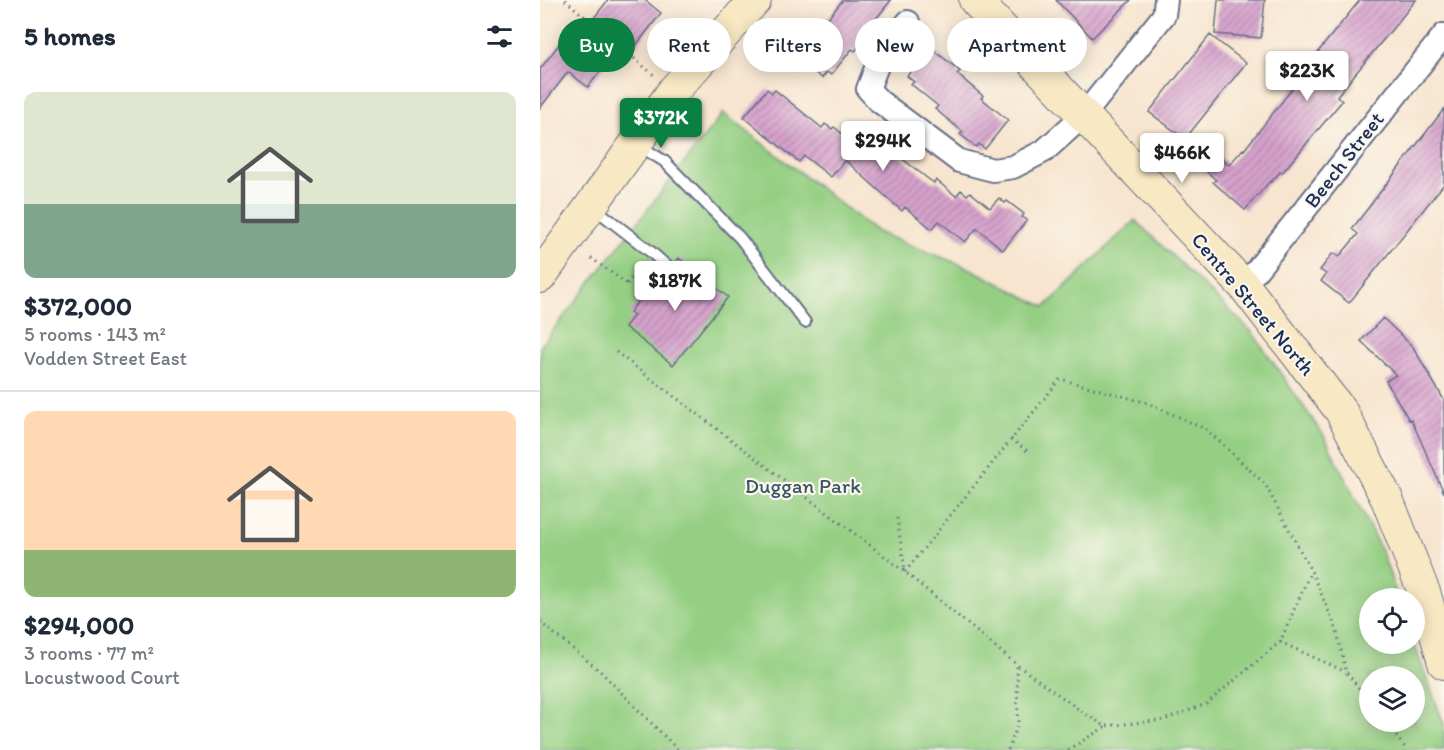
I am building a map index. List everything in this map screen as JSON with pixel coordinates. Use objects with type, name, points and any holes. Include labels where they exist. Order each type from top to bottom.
[{"type":"street","points":[[540,277],[674,90],[755,0]]},
{"type":"street","name":"Centre Street North","points":[[975,0],[1244,286],[1341,411],[1387,499],[1425,595],[1444,663]]},
{"type":"street","points":[[875,72],[868,89],[879,101],[959,161],[993,170],[1013,167],[1044,151],[1084,115],[1164,15],[1166,0]]},
{"type":"street","name":"Beech Street","points":[[1244,286],[1444,34]]},
{"type":"lane","points":[[635,143],[664,161],[740,238],[806,322]]},
{"type":"lane","points":[[591,206],[670,269]]},
{"type":"path","points":[[565,0],[674,90]]},
{"type":"path","points":[[591,258],[628,285],[651,252]]},
{"type":"path","points":[[616,352],[905,572],[1017,665],[1105,726]]},
{"type":"path","points":[[905,572],[1060,379],[1158,408],[1207,430],[1265,484],[1311,571],[1336,628],[1346,672],[1359,688]]},
{"type":"path","points":[[1011,439],[1027,451]]},
{"type":"path","points":[[897,518],[905,572]]},
{"type":"path","points":[[1068,750],[1105,726],[1164,720],[1206,704],[1280,642],[1311,571]]},
{"type":"path","points":[[540,622],[600,671],[678,750]]},
{"type":"path","points":[[1280,642],[1346,672]]},
{"type":"path","points":[[1008,750],[1018,724],[1017,665]]},
{"type":"path","points":[[1393,732],[1407,750]]},
{"type":"green space","name":"Duggan Park","points":[[723,113],[877,232],[969,268],[1045,307],[1135,220],[1252,332],[1324,436],[1382,552],[1395,588],[1359,588],[1359,654],[1418,654],[1422,666],[1359,666],[1359,732],[1425,732],[1425,673],[1444,724],[1444,750],[540,750],[540,347]]},
{"type":"building","points":[[608,0],[645,0],[661,13],[657,18],[647,18],[647,31],[635,47],[635,18],[594,18]]},
{"type":"building","points":[[843,0],[891,0],[877,18],[855,18],[855,51],[852,49],[843,60],[843,18],[828,18]]},
{"type":"building","points":[[1056,0],[1131,0],[1092,38],[1087,33],[1087,18],[1073,18]]},
{"type":"building","points":[[1218,0],[1265,0],[1261,38],[1215,34]]},
{"type":"building","points":[[1360,0],[1416,0],[1337,96],[1342,101],[1282,173],[1280,172],[1270,181],[1245,210],[1213,182],[1216,180],[1197,163],[1210,149],[1229,165],[1244,150],[1311,65],[1309,63]]},
{"type":"building","points":[[1210,35],[1246,63],[1185,139],[1149,112]]},
{"type":"building","points":[[558,46],[558,72],[568,72],[540,108],[540,69]]},
{"type":"building","points":[[935,51],[947,61],[947,72],[959,72],[957,74],[983,96],[981,98],[1008,120],[985,149],[979,144],[976,147],[960,134],[963,132],[935,109],[938,106],[911,84],[914,82],[907,76],[910,72],[935,72]]},
{"type":"building","points":[[568,72],[600,72],[588,87]]},
{"type":"building","points":[[814,72],[827,72],[822,78]]},
{"type":"building","points":[[767,89],[772,93],[775,90],[822,128],[825,124],[832,129],[834,127],[862,150],[874,135],[879,140],[882,137],[899,151],[896,154],[934,183],[936,180],[956,196],[961,190],[967,195],[970,192],[990,208],[999,198],[1024,214],[1022,217],[1027,220],[1003,250],[977,228],[965,242],[939,221],[932,229],[905,207],[902,211],[845,160],[831,177],[804,156],[799,162],[744,117]]},
{"type":"building","points":[[1444,109],[1444,184],[1349,303],[1321,281],[1326,274],[1320,270],[1333,253],[1339,257],[1358,234],[1352,229]]},
{"type":"building","points":[[679,258],[728,297],[673,365],[625,327],[634,315],[630,312],[653,282],[657,285],[665,275],[676,274],[675,263]]},
{"type":"building","points":[[1383,318],[1413,347],[1444,400],[1444,493],[1411,419],[1409,420],[1386,381],[1396,375],[1361,341]]}]
